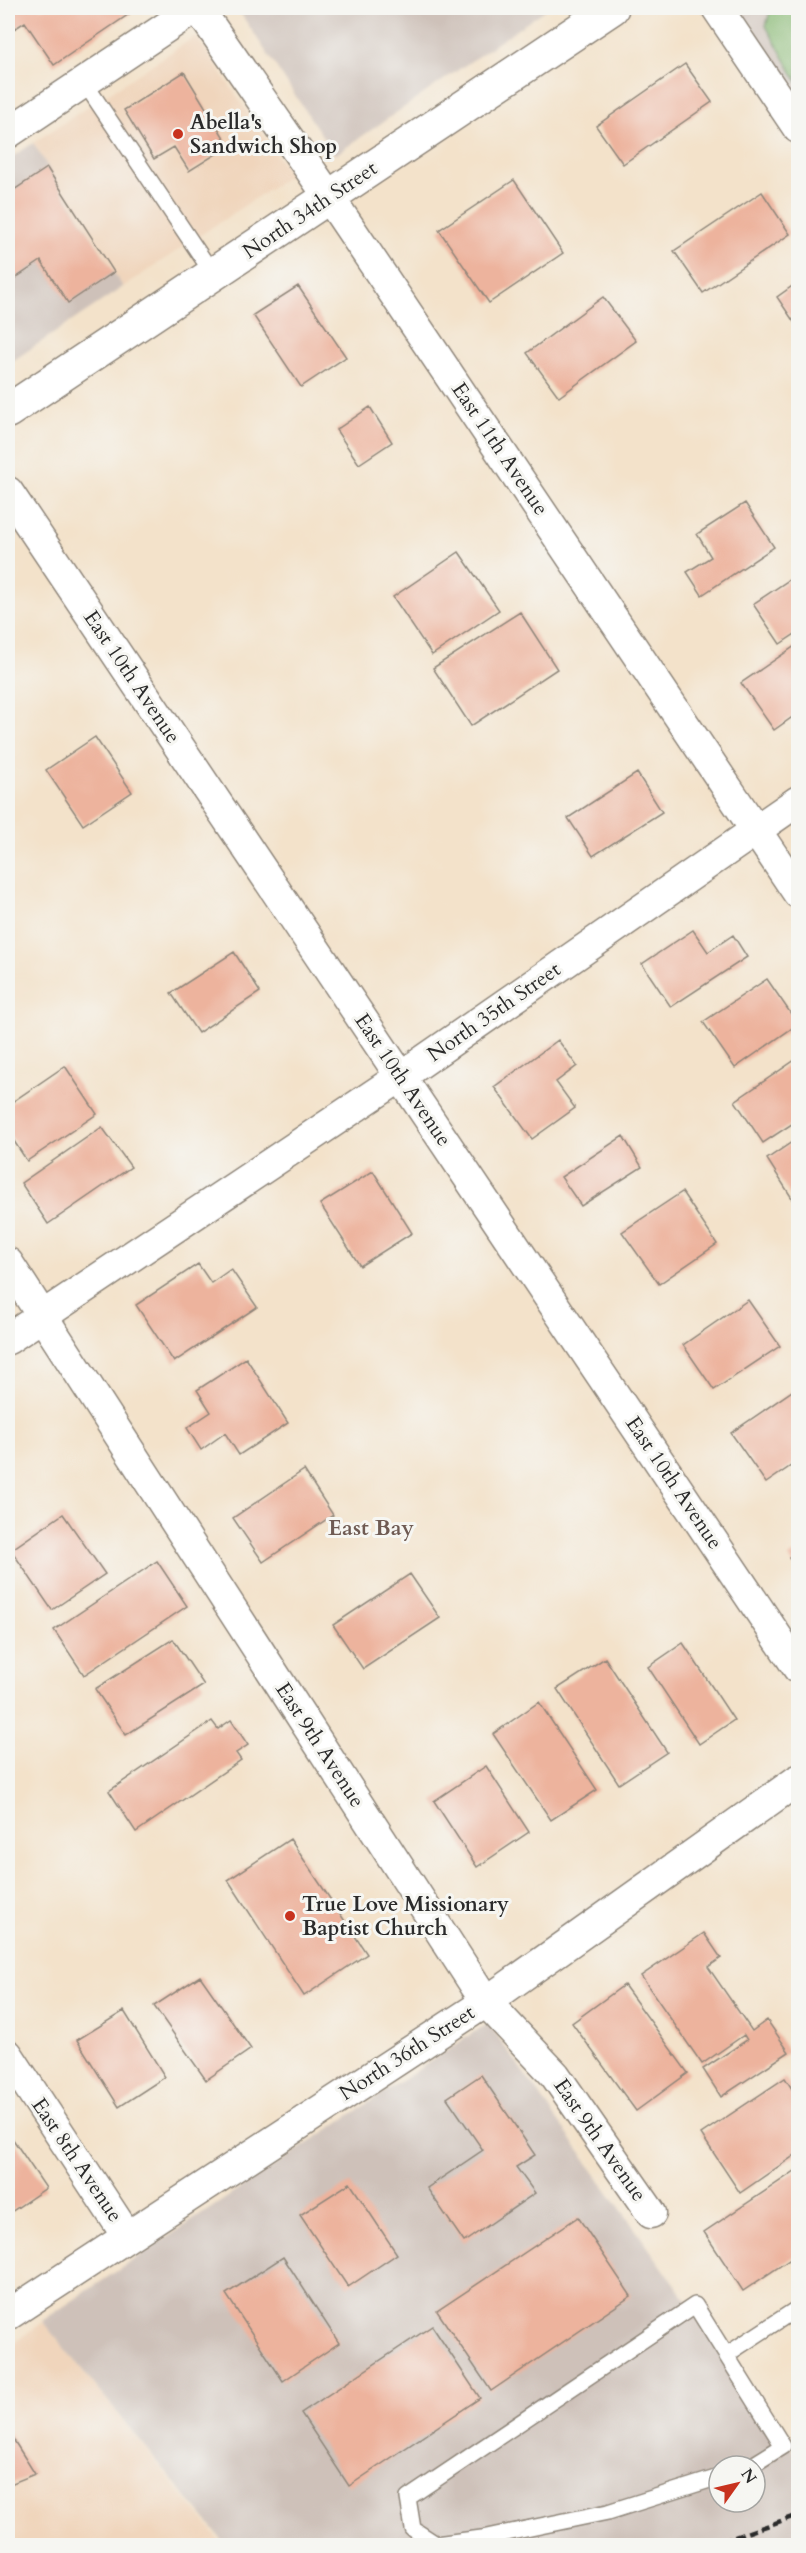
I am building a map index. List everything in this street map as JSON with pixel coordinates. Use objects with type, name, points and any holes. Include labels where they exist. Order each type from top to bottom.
[{"type":"street","points":[[8,133],[196,8]]},
{"type":"street","name":"East 11th Avenue","points":[[196,8],[329,197],[798,892]]},
{"type":"street","name":"North 34th Street","points":[[8,411],[612,8]]},
{"type":"street","points":[[717,8],[798,128]]},
{"type":"street","name":"East 10th Avenue","points":[[8,492],[798,1668]]},
{"type":"street","name":"North 35th Street","points":[[8,1339],[400,1077],[798,801]]},
{"type":"street","name":"East 9th Avenue","points":[[8,1263],[486,2002],[555,2075],[651,2213]]},
{"type":"street","name":"North 36th Street","points":[[8,2315],[486,2002],[798,1780]]},
{"type":"street","name":"East 8th Avenue","points":[[8,2055],[127,2236]]},
{"type":"lane","points":[[84,82],[213,274]]},
{"type":"lane","points":[[707,2481],[608,2512],[482,2538],[436,2544],[413,2529],[408,2499],[695,2305],[783,2446],[767,2456]]},
{"type":"lane","points":[[726,2355],[798,2308]]},
{"type":"shaded area","points":[[237,8],[548,8],[335,155]]},
{"type":"shaded area","points":[[739,8],[798,8],[798,94]]},
{"type":"shaded area","points":[[196,36],[290,175],[123,287],[33,143]]},
{"type":"shaded area","points":[[33,143],[123,287],[8,364],[8,160]]},
{"type":"shaded area","points":[[488,2023],[798,2457],[798,2545],[226,2545],[42,2321]]},
{"type":"shaded area","points":[[43,2322],[223,2545],[8,2545],[8,2347]]},
{"type":"green space","points":[[771,8],[798,8],[798,83],[766,26]]},
{"type":"building","points":[[8,8],[138,8],[54,65],[25,22],[8,33]]},
{"type":"building","points":[[685,64],[712,102],[623,164],[596,126]]},
{"type":"building","points":[[184,72],[229,146],[189,171],[174,147],[154,159],[124,110]]},
{"type":"building","points":[[47,168],[114,272],[68,303],[41,261],[8,283],[8,194]]},
{"type":"building","points":[[514,180],[563,253],[489,303],[439,230]]},
{"type":"building","points":[[762,192],[790,234],[703,293],[674,251]]},
{"type":"building","points":[[798,282],[798,328],[777,297]]},
{"type":"building","points":[[298,286],[346,357],[301,387],[253,315]]},
{"type":"building","points":[[603,297],[636,341],[559,397],[527,353]]},
{"type":"building","points":[[370,407],[392,442],[359,464],[336,430]]},
{"type":"building","points":[[745,503],[774,547],[702,595],[687,572],[711,557],[697,534]]},
{"type":"building","points":[[459,552],[499,610],[432,655],[393,597]]},
{"type":"building","points":[[798,574],[798,632],[780,644],[753,604]]},
{"type":"building","points":[[520,612],[557,669],[471,726],[433,668]]},
{"type":"building","points":[[798,644],[798,713],[774,730],[741,683]]},
{"type":"building","points":[[95,737],[132,792],[83,825],[46,770]]},
{"type":"building","points":[[637,773],[662,812],[593,856],[568,818]]},
{"type":"building","points":[[693,930],[708,952],[733,935],[747,957],[671,1007],[642,964]]},
{"type":"building","points":[[234,952],[260,992],[198,1033],[171,993]]},
{"type":"building","points":[[767,979],[798,1024],[735,1068],[703,1022]]},
{"type":"building","points":[[558,1040],[577,1066],[556,1082],[575,1108],[532,1139],[494,1087]]},
{"type":"building","points":[[798,1058],[798,1120],[763,1143],[735,1101]]},
{"type":"building","points":[[65,1066],[97,1114],[27,1161],[8,1132],[8,1105]]},
{"type":"building","points":[[102,1127],[131,1167],[48,1224],[21,1183]]},
{"type":"building","points":[[623,1136],[642,1167],[581,1206],[561,1177]]},
{"type":"building","points":[[798,1138],[798,1205],[797,1206],[767,1159]]},
{"type":"building","points":[[373,1171],[412,1233],[360,1266],[320,1204]]},
{"type":"building","points":[[682,1192],[717,1244],[659,1284],[622,1232]]},
{"type":"building","points":[[198,1264],[211,1283],[231,1269],[257,1307],[174,1362],[136,1305]]},
{"type":"building","points":[[748,1300],[780,1346],[714,1390],[683,1345]]},
{"type":"building","points":[[246,1358],[288,1423],[239,1455],[225,1433],[201,1450],[187,1428],[211,1412],[197,1390]]},
{"type":"building","points":[[798,1387],[798,1461],[766,1483],[731,1433]]},
{"type":"building","points":[[304,1470],[333,1515],[263,1562],[233,1518]]},
{"type":"building","points":[[63,1514],[105,1574],[52,1610],[11,1550]]},
{"type":"building","points":[[798,1551],[798,1573],[789,1557]]},
{"type":"building","points":[[157,1561],[187,1606],[84,1675],[54,1630]]},
{"type":"building","points":[[410,1574],[440,1618],[363,1669],[333,1625]]},
{"type":"building","points":[[173,1639],[204,1685],[126,1735],[95,1689]]},
{"type":"building","points":[[683,1643],[734,1720],[699,1744],[648,1667]]},
{"type":"building","points":[[605,1658],[667,1752],[619,1784],[557,1689]]},
{"type":"building","points":[[539,1702],[597,1790],[551,1820],[493,1734]]},
{"type":"building","points":[[231,1720],[248,1745],[236,1753],[241,1760],[136,1832],[109,1791],[212,1721],[218,1729]]},
{"type":"building","points":[[486,1766],[529,1832],[477,1867],[434,1801]]},
{"type":"building","points":[[290,1839],[367,1954],[304,1996],[228,1880]]},
{"type":"building","points":[[704,1933],[721,1958],[708,1967],[752,2031],[767,2020],[789,2052],[721,2097],[703,2069],[747,2040],[744,2035],[702,2064],[641,1976]]},
{"type":"building","points":[[200,1976],[251,2049],[206,2080],[154,2006]]},
{"type":"building","points":[[624,1985],[688,2073],[636,2111],[572,2023]]},
{"type":"building","points":[[124,2011],[165,2077],[119,2107],[77,2040]]},
{"type":"building","points":[[481,2075],[535,2155],[516,2167],[535,2193],[464,2242],[427,2188],[483,2150],[447,2098]]},
{"type":"building","points":[[785,2078],[798,2098],[798,2153],[740,2193],[701,2134]]},
{"type":"building","points":[[8,2132],[46,2188],[8,2214]]},
{"type":"building","points":[[798,2169],[798,2254],[743,2291],[704,2232]]},
{"type":"building","points":[[350,2183],[397,2254],[348,2287],[300,2215]]},
{"type":"building","points":[[578,2217],[631,2296],[491,2391],[437,2311]]},
{"type":"building","points":[[283,2257],[339,2343],[283,2381],[226,2294]]},
{"type":"building","points":[[432,2326],[480,2398],[349,2486],[301,2413]]},
{"type":"building","points":[[8,2431],[35,2474],[8,2485]]},
{"type":"railway","points":[[709,2546],[798,2515]]},
{"type":"place","name":"Abella's Sandwich Shop","points":[[178,134]]},
{"type":"place","name":"True Love Missionary Baptist Church","points":[[290,1916]]},
{"type":"district","name":"East Bay","points":[[371,1528]]}]
